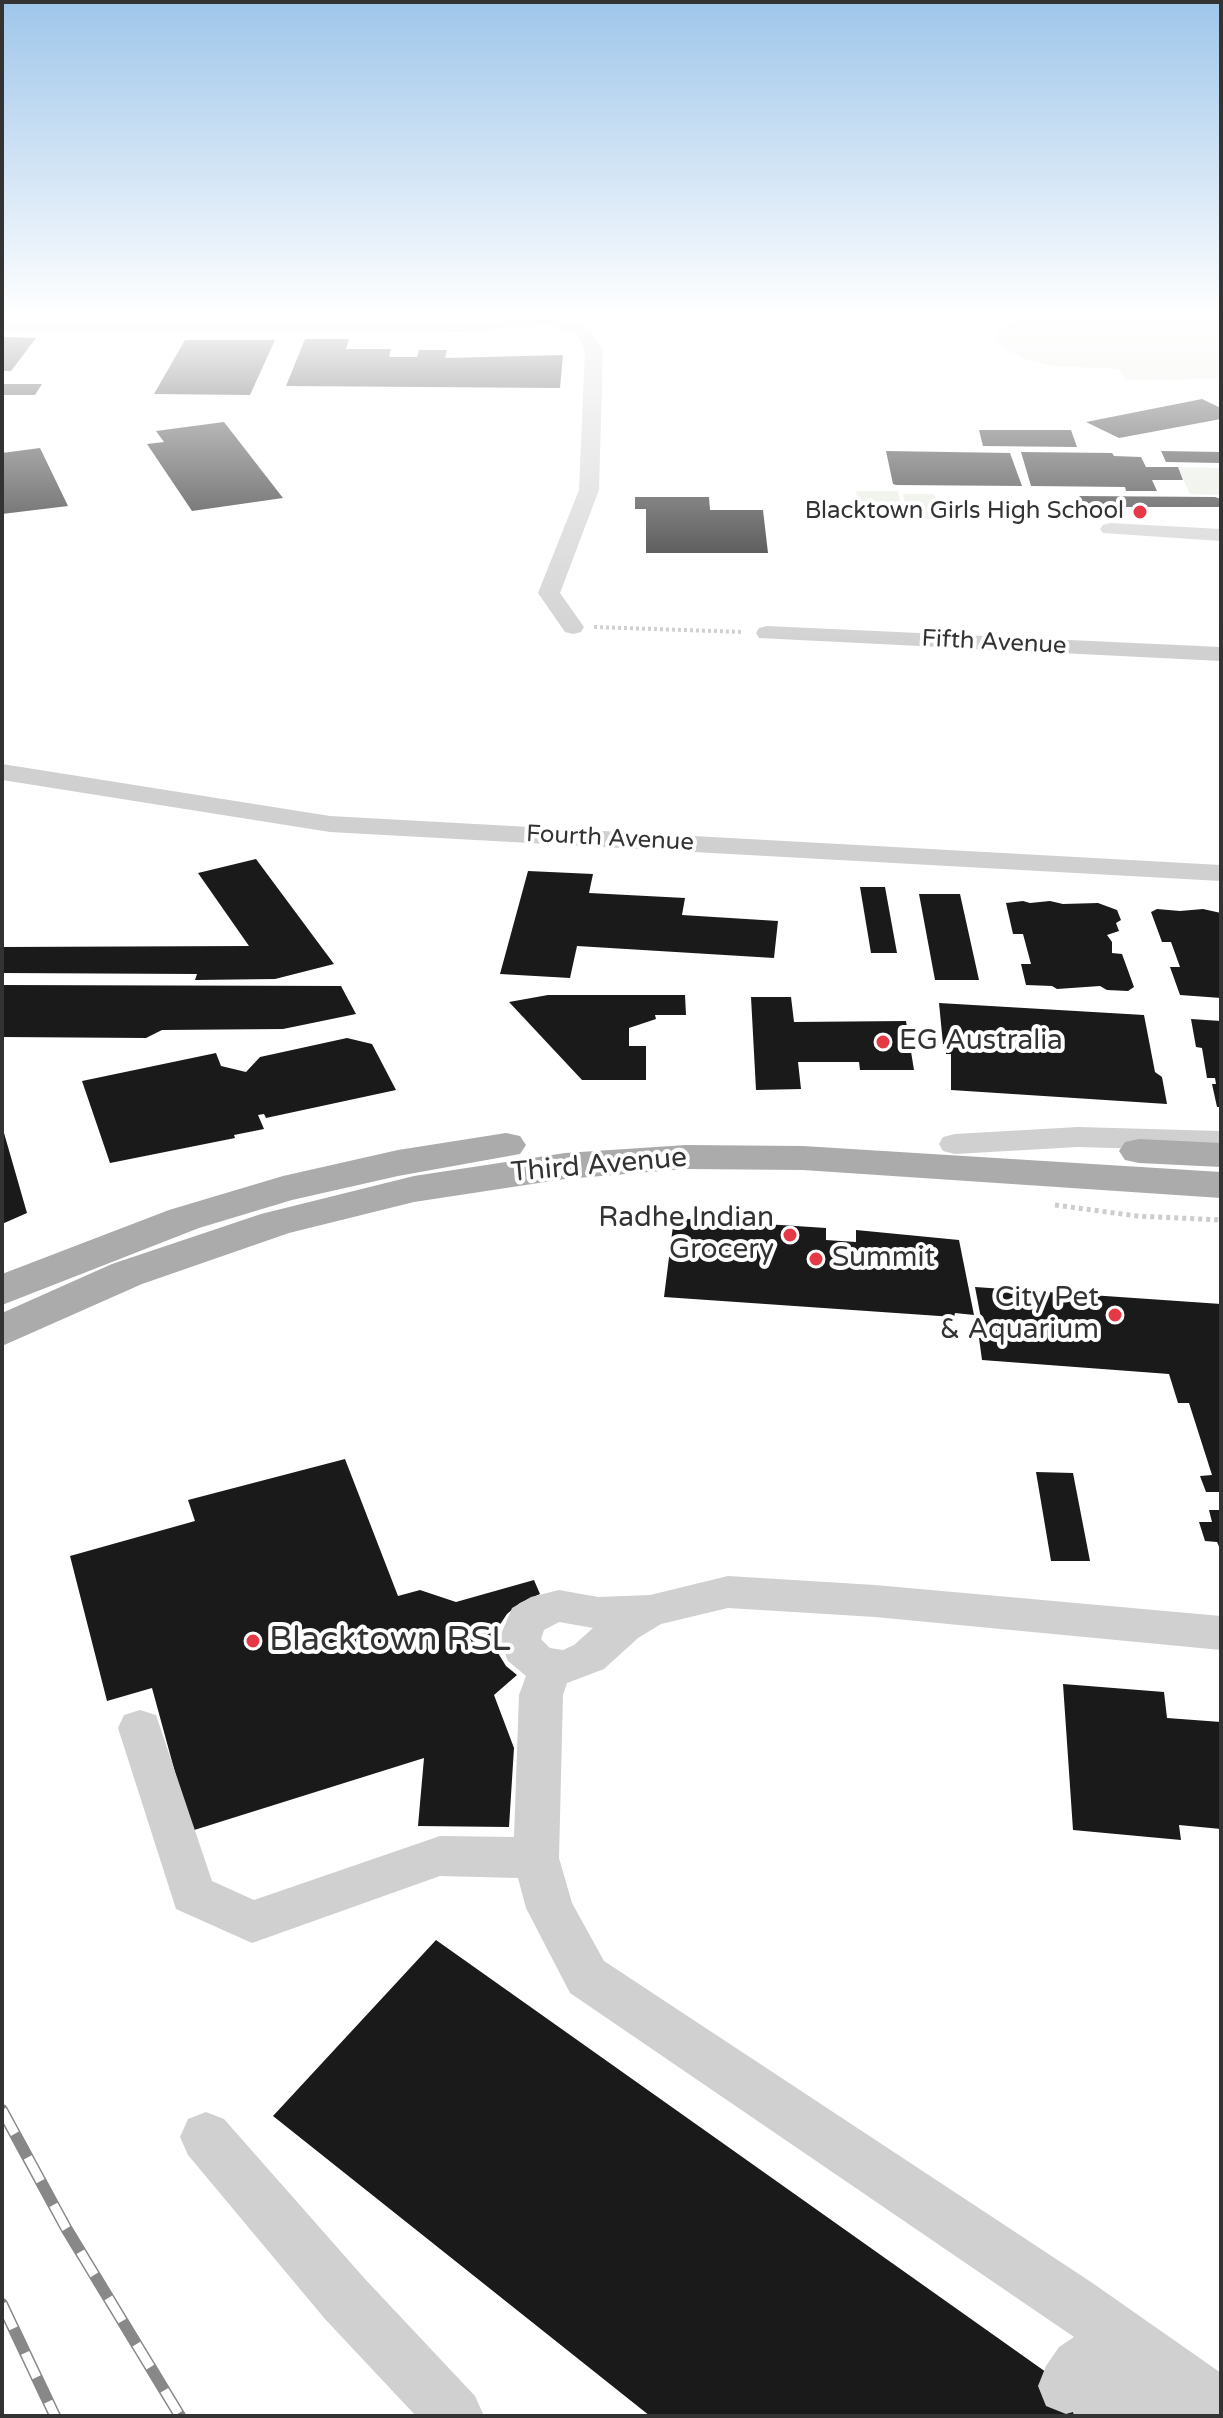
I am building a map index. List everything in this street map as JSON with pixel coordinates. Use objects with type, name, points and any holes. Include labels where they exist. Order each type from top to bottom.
[{"type":"main road","name":"Third Avenue","points":[[2,1291],[104,1248],[184,1219],[283,1189],[448,1153],[556,1139],[693,1132],[810,1134],[955,1144],[1221,1155]]},
{"type":"main road","name":"Third Avenue","points":[[2,1331],[127,1274],[276,1223],[414,1189],[565,1166],[686,1157],[803,1158],[1221,1185]]},
{"type":"street","points":[[573,627],[549,593],[589,490],[591,430]]},
{"type":"street","points":[[1110,529],[1221,535]]},
{"type":"street","name":"Fifth Avenue","points":[[767,633],[1221,654]]},
{"type":"street","name":"Fourth Avenue","points":[[2,772],[330,824],[1221,873]]},
{"type":"street","points":[[955,1144],[1078,1137],[1221,1141]]},
{"type":"street","points":[[650,1611],[623,1626],[578,1664],[551,1667],[539,1663],[523,1649],[522,1629],[536,1613],[559,1606],[598,1613],[650,1611],[728,1592],[1221,1633]]},
{"type":"street","points":[[551,1667],[541,1695],[536,1858],[550,1908],[587,1977],[1221,2407]]},
{"type":"street","points":[[140,1728],[193,1894],[252,1922],[440,1856],[536,1858]]},
{"type":"street","points":[[206,2137],[345,2299],[455,2416]]},
{"type":"street","points":[[1142,2352],[1122,2350],[1098,2354],[1079,2367],[1084,2398],[1126,2392],[1161,2416]]},
{"type":"path","points":[[573,627],[767,633]]},
{"type":"path","points":[[1045,1203],[1137,1216],[1221,1220]]},
{"type":"shaded area","points":[[1178,467],[1221,468],[1221,495],[1190,494]]},
{"type":"shaded area","points":[[856,491],[898,491],[904,520],[861,520]]},
{"type":"shaded area","points":[[903,494],[934,494],[941,519],[909,519]]},
{"type":"building","points":[[230,430],[283,498],[192,511],[147,444],[164,442],[156,431]]},
{"type":"building","points":[[979,430],[1071,430],[1077,447],[983,446]]},
{"type":"building","points":[[1102,430],[1163,430],[1119,438]]},
{"type":"building","points":[[40,448],[68,506],[2,514],[2,453]]},
{"type":"building","points":[[886,451],[1010,453],[1022,486],[896,485],[893,484]]},
{"type":"building","points":[[1161,451],[1221,452],[1221,463],[1166,462]]},
{"type":"building","points":[[1021,452],[1112,453],[1114,456],[1141,457],[1146,467],[1178,467],[1183,480],[1152,480],[1157,491],[1126,491],[1125,487],[1031,486]]},
{"type":"building","points":[[1078,496],[1215,497],[1221,499],[1221,507],[1082,507]]},
{"type":"building","points":[[635,497],[709,497],[710,510],[763,510],[768,553],[646,553],[646,509],[635,509]]},
{"type":"building","points":[[256,859],[334,964],[275,979],[195,980],[197,974],[2,973],[2,947],[249,946],[198,873]]},
{"type":"building","points":[[528,871],[593,874],[589,893],[685,898],[682,915],[778,921],[774,958],[577,946],[570,978],[500,974]]},
{"type":"building","points":[[860,887],[885,887],[897,953],[871,953]]},
{"type":"building","points":[[919,894],[960,894],[979,980],[935,980]]},
{"type":"building","points":[[1006,903],[1098,903],[1117,910],[1121,920],[1116,923],[1119,931],[1107,935],[1112,942],[1112,953],[1122,954],[1134,987],[1128,991],[1107,990],[1100,986],[1057,989],[1026,985],[1021,964],[1031,964],[1023,934],[1013,934]]},
{"type":"building","points":[[1157,909],[1203,909],[1221,913],[1221,998],[1180,995],[1170,967],[1180,967],[1171,942],[1162,942],[1151,912]]},
{"type":"building","points":[[2,985],[341,986],[356,1014],[283,1029],[162,1030],[146,1038],[2,1037]]},
{"type":"building","points":[[548,995],[685,995],[686,1015],[655,1015],[656,1019],[629,1028],[629,1046],[646,1046],[646,1080],[582,1080],[509,1002]]},
{"type":"building","points":[[751,997],[791,997],[794,1022],[906,1021],[914,1070],[860,1070],[859,1062],[798,1062],[801,1089],[756,1090]]},
{"type":"building","points":[[939,1003],[1144,1015],[1155,1072],[1162,1077],[1167,1104],[951,1090],[951,1054],[946,1054],[946,1044],[943,1044]]},
{"type":"building","points":[[1191,1019],[1221,1021],[1221,1107],[1217,1107],[1212,1084],[1216,1084],[1215,1078],[1207,1078],[1202,1048],[1196,1047]]},
{"type":"building","points":[[347,1038],[372,1044],[396,1090],[266,1118],[264,1114],[258,1115],[264,1129],[234,1135],[235,1138],[110,1163],[82,1081],[216,1053],[221,1066],[246,1072],[260,1057]]},
{"type":"building","points":[[2,1126],[27,1213],[2,1224]]},
{"type":"building","name":"Summit","points":[[674,1218],[826,1228],[826,1240],[856,1242],[856,1230],[959,1240],[974,1315],[955,1313],[954,1317],[664,1297]]},
{"type":"building","points":[[975,1287],[1221,1304],[1221,1492],[1206,1492],[1200,1476],[1212,1475],[1189,1403],[1178,1403],[1169,1374],[982,1360],[979,1338],[993,1338],[990,1330],[983,1329]]},
{"type":"building","name":"Blacktown RSL","points":[[345,1459],[398,1596],[420,1590],[456,1602],[534,1580],[540,1594],[520,1603],[507,1614],[499,1626],[496,1640],[498,1653],[506,1666],[517,1675],[494,1695],[514,1748],[509,1827],[418,1826],[424,1758],[191,1831],[152,1688],[107,1701],[70,1556],[195,1521],[188,1500]]},
{"type":"building","points":[[1036,1472],[1073,1473],[1090,1561],[1051,1561]]},
{"type":"building","points":[[1209,1510],[1221,1510],[1221,1551],[1217,1542],[1205,1541],[1199,1522],[1212,1522]]},
{"type":"building","points":[[1063,1684],[1164,1692],[1167,1718],[1221,1722],[1221,1829],[1179,1825],[1181,1840],[1073,1830]]},
{"type":"building","points":[[436,1940],[1108,2416],[650,2416],[273,2116]]},
{"type":"railway","points":[[2,2110],[66,2228],[180,2416]]},
{"type":"railway","points":[[2,2304],[55,2416]]},
{"type":"place","name":"Blacktown Girls High School","points":[[1140,512]]},
{"type":"place","name":"EG Australia","points":[[883,1042]]},
{"type":"place","name":"Radhe Indian Grocery","points":[[790,1235]]},
{"type":"place","name":"Summit","points":[[816,1259]]},
{"type":"place","name":"City Pet & Aquarium","points":[[1115,1315]]},
{"type":"place","name":"Blacktown RSL","points":[[253,1641]]}]
